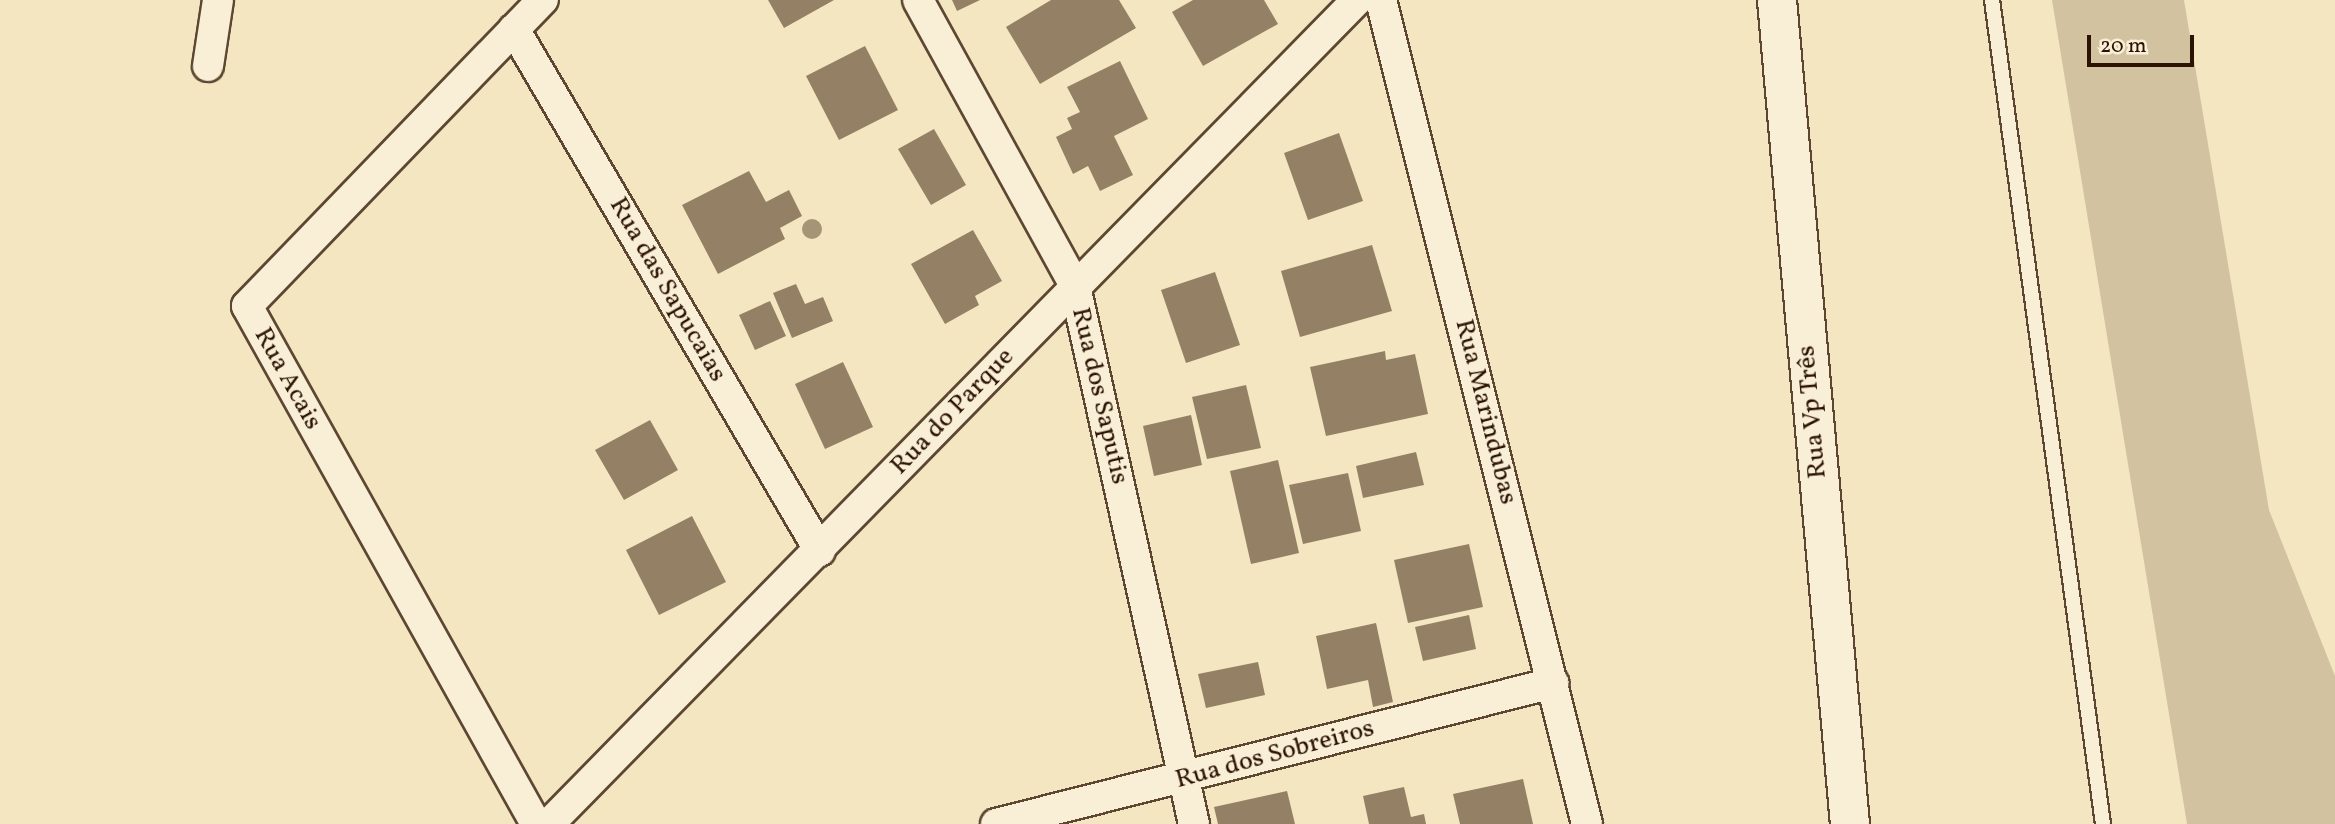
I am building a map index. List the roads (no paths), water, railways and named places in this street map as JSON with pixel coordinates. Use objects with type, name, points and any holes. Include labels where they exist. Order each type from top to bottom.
[{"type":"street","points":[[208,66],[218,0]]},
{"type":"street","name":"Rua Acais","points":[[536,824],[247,306],[543,0]]},
{"type":"street","name":"Rua dos Saputis","points":[[918,0],[1075,286],[1194,824]]},
{"type":"street","name":"Rua do Parque","points":[[549,824],[820,551],[1075,286],[1357,0]]},
{"type":"street","name":"Rua Marindubas","points":[[1381,0],[1587,824]]},
{"type":"street","name":"Rua Vp Três","points":[[1777,0],[1850,824]]},
{"type":"street","name":"Rua das Sapucaias","points":[[514,30],[820,551]]},
{"type":"street","name":"Rua dos Sobreiros","points":[[996,824],[1184,779],[1553,682]]},
{"type":"lane","points":[[1992,0],[2103,824]]}]
